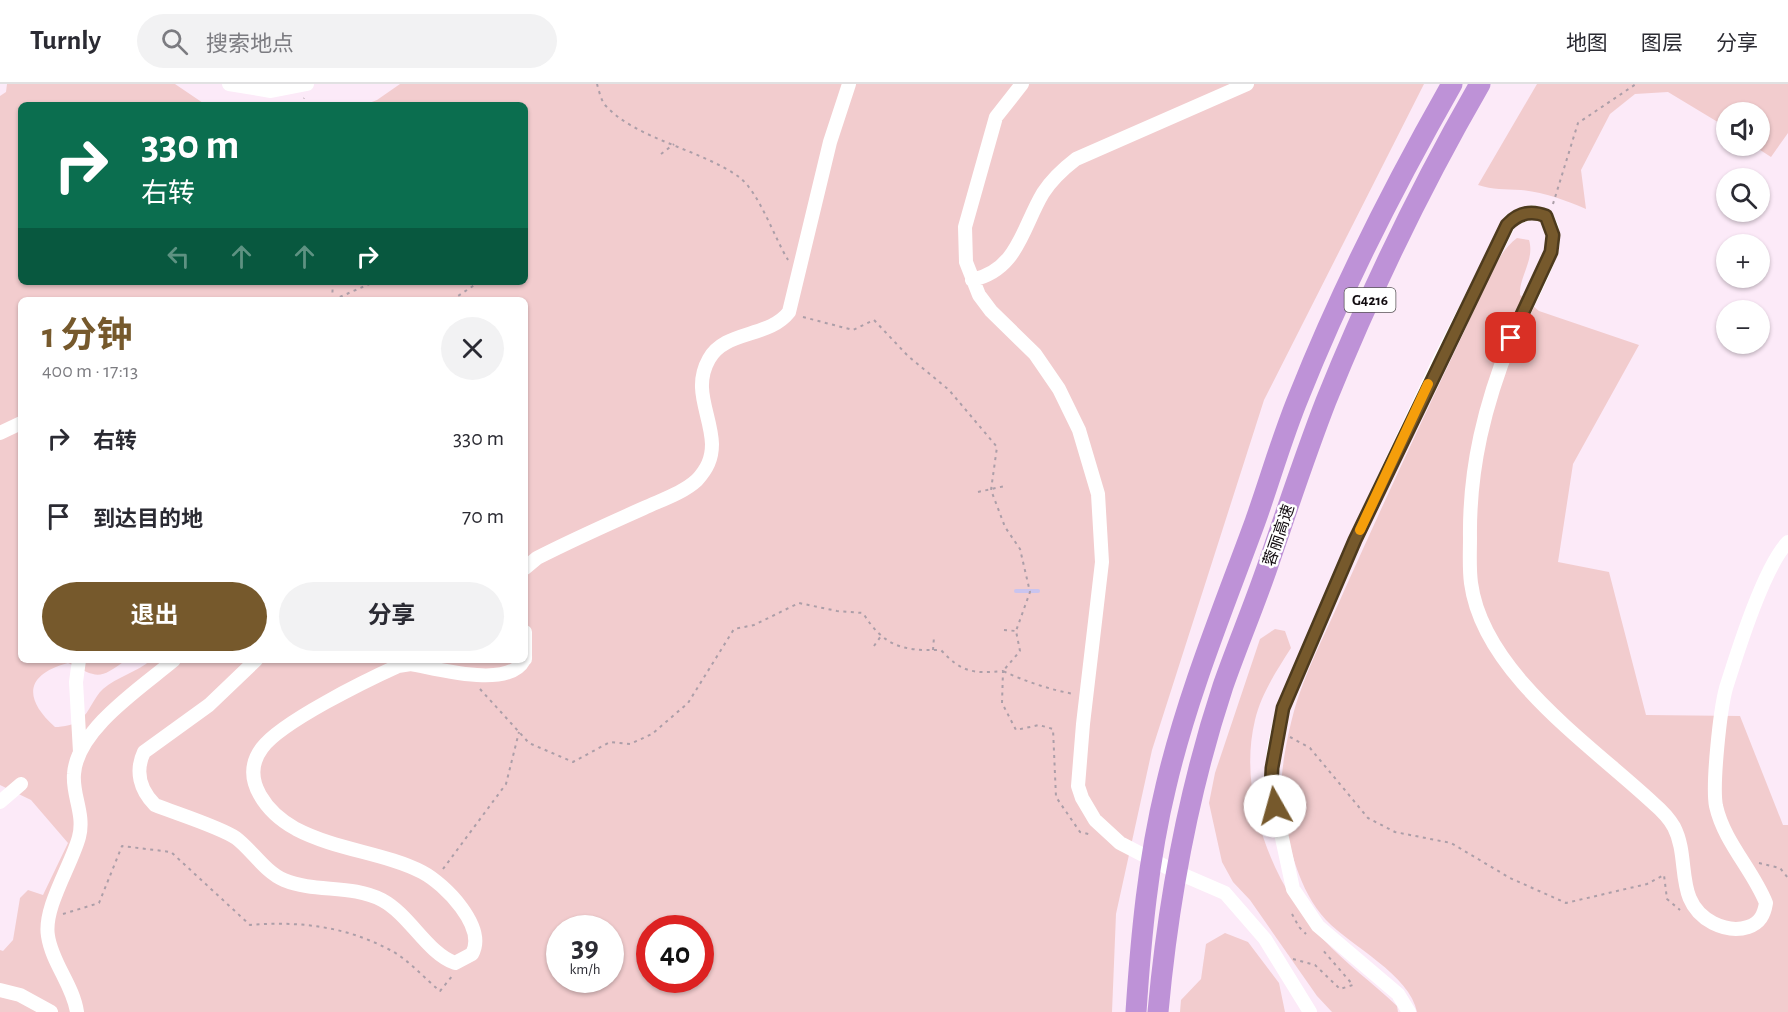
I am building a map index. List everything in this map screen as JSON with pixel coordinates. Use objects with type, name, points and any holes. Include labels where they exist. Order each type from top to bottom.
[{"type":"highway","name":"蓉丽高速","points":[[1136,1012],[1141,944],[1165,787],[1187,706],[1257,516],[1276,454],[1323,337],[1385,207],[1452,84]]},
{"type":"highway","name":"蓉丽高速","points":[[1158,1012],[1164,947],[1186,825],[1223,687],[1322,412],[1362,316],[1410,215],[1480,84]]},
{"type":"street","points":[[229,84],[271,92],[307,84]]},
{"type":"street","points":[[528,566],[537,558],[676,493],[695,481],[706,469],[712,453],[712,440],[701,388],[704,370],[710,358],[728,342],[775,324],[789,312],[830,142],[849,84]]},
{"type":"street","points":[[1022,84],[996,117],[969,209],[964,243],[966,262],[972,280],[991,311],[1035,354],[1059,389],[1079,430],[1093,472],[1101,517],[1102,562],[1078,786],[1095,820],[1120,843],[1174,871],[1225,893],[1264,939],[1310,1012]]},
{"type":"street","points":[[972,280],[998,270],[1012,257],[1042,194],[1059,173],[1076,159],[1247,84]]},
{"type":"street","points":[[1409,1012],[1398,994],[1318,926],[1293,889],[1271,787],[1277,730],[1283,708],[1355,540],[1507,225],[1517,216],[1532,212],[1546,216],[1553,235],[1551,252],[1511,338],[1478,440],[1470,504],[1471,581],[1474,597],[1485,628],[1493,642],[1544,706],[1669,819],[1680,846],[1684,889],[1693,907],[1706,919],[1726,928],[1737,929],[1757,922],[1764,914],[1766,903],[1719,817],[1715,796],[1725,690],[1769,568],[1788,542]]},
{"type":"street","points":[[0,433],[18,424]]},
{"type":"street","points":[[79,663],[76,682],[80,754]]},
{"type":"street","points":[[77,1012],[72,994],[47,935],[49,917],[80,835],[81,814],[74,772],[80,754],[101,721],[170,663]]},
{"type":"street","points":[[253,663],[238,680],[209,705],[144,752],[139,772],[147,797],[155,805],[234,836],[283,880],[348,890],[384,901],[398,911],[448,960],[455,963],[464,960],[475,950],[476,932],[457,902],[420,871],[330,843],[297,829],[274,814],[267,806],[257,789],[253,771],[261,748],[271,738],[382,673],[398,666],[411,664],[504,676],[516,671],[522,663]]},
{"type":"street","points":[[0,802],[21,784]]},
{"type":"street","points":[[0,990],[20,995],[51,1012]]},
{"type":"path","points":[[597,84],[604,104],[626,123],[707,158],[741,178],[757,198],[774,237],[797,274]]},
{"type":"path","points":[[1548,221],[1578,123],[1636,84]]},
{"type":"path","points":[[661,154],[674,144]]},
{"type":"path","points":[[340,297],[367,285]]},
{"type":"path","points":[[456,297],[474,285]]},
{"type":"path","points":[[789,312],[818,323],[853,330],[874,320],[908,356],[949,390],[997,447],[991,490],[1005,527],[1020,549],[1030,592],[1016,631],[1020,651],[1003,671],[1002,703],[1016,730],[1040,725],[1053,729],[1056,797],[1080,832],[1120,843]]},
{"type":"path","points":[[978,492],[1005,486]]},
{"type":"path","points":[[465,672],[529,743],[573,762],[610,742],[630,744],[652,734],[688,703],[734,629],[754,625],[800,603],[837,611],[863,613],[875,633],[893,644],[916,651],[941,650],[954,665],[978,674],[1003,671],[1031,684],[1086,697]]},
{"type":"path","points":[[1004,630],[1016,631]]},
{"type":"path","points":[[874,646],[881,636]]},
{"type":"path","points":[[933,650],[934,637]]},
{"type":"path","points":[[1277,730],[1310,748],[1368,818],[1395,832],[1450,843],[1510,878],[1566,903],[1647,884],[1664,875],[1667,899],[1685,916],[1706,919]]},
{"type":"path","points":[[435,882],[506,784],[519,732]]},
{"type":"path","points":[[49,917],[99,903],[122,846],[171,852],[250,925],[283,922],[334,927],[391,950],[440,991],[464,960]]},
{"type":"path","points":[[1744,864],[1761,863],[1780,868],[1788,878]]},
{"type":"shaded area","points":[[7,84],[175,84],[202,102],[18,102],[18,285],[528,285],[528,102],[372,102],[400,84],[1424,84],[1264,400],[1152,750],[1116,914],[1112,1012],[0,1012],[0,950],[3,951],[13,940],[20,898],[28,890],[43,895],[68,843],[31,800],[0,785],[0,96],[6,92]]},
{"type":"shaded area","points":[[1537,84],[1788,84],[1788,133],[1771,157],[1770,102],[1716,102],[1716,121],[1668,92],[1635,94],[1610,114],[1581,170],[1586,209],[1537,193],[1494,189],[1478,185]]},
{"type":"shaded area","points":[[1517,238],[1529,240],[1530,247],[1529,261],[1520,295],[1539,311],[1639,345],[1573,464],[1558,562],[1609,572],[1646,715],[1740,716],[1783,825],[1788,825],[1788,1012],[1417,1012],[1412,998],[1392,973],[1326,920],[1309,895],[1296,867],[1282,807],[1281,782],[1285,751],[1299,695],[1403,461],[1487,281],[1501,256]]},
{"type":"shaded area","points":[[1275,629],[1285,631],[1291,648],[1261,701],[1255,720],[1251,748],[1251,778],[1255,808],[1263,837],[1288,892],[1305,917],[1332,948],[1397,1006],[1398,1012],[1332,1012],[1317,996],[1250,900],[1233,882],[1222,862],[1209,803],[1215,773],[1260,639]]},
{"type":"shaded area","points":[[68,663],[122,663],[104,674],[92,674]]},
{"type":"shaded area","points":[[1225,933],[1248,942],[1279,983],[1285,1012],[1180,1012],[1181,1000],[1201,979],[1206,944]]},
{"type":"waterway","points":[[1016,591],[1038,591]]},
{"type":"slow traffic","points":[[1360,530],[1428,384]]},
{"type":"route","points":[[1275,806],[1271,787],[1272,768],[1283,708],[1355,540],[1439,361],[1507,225],[1524,213],[1539,213],[1546,216],[1552,228],[1551,252],[1511,338]]}]
